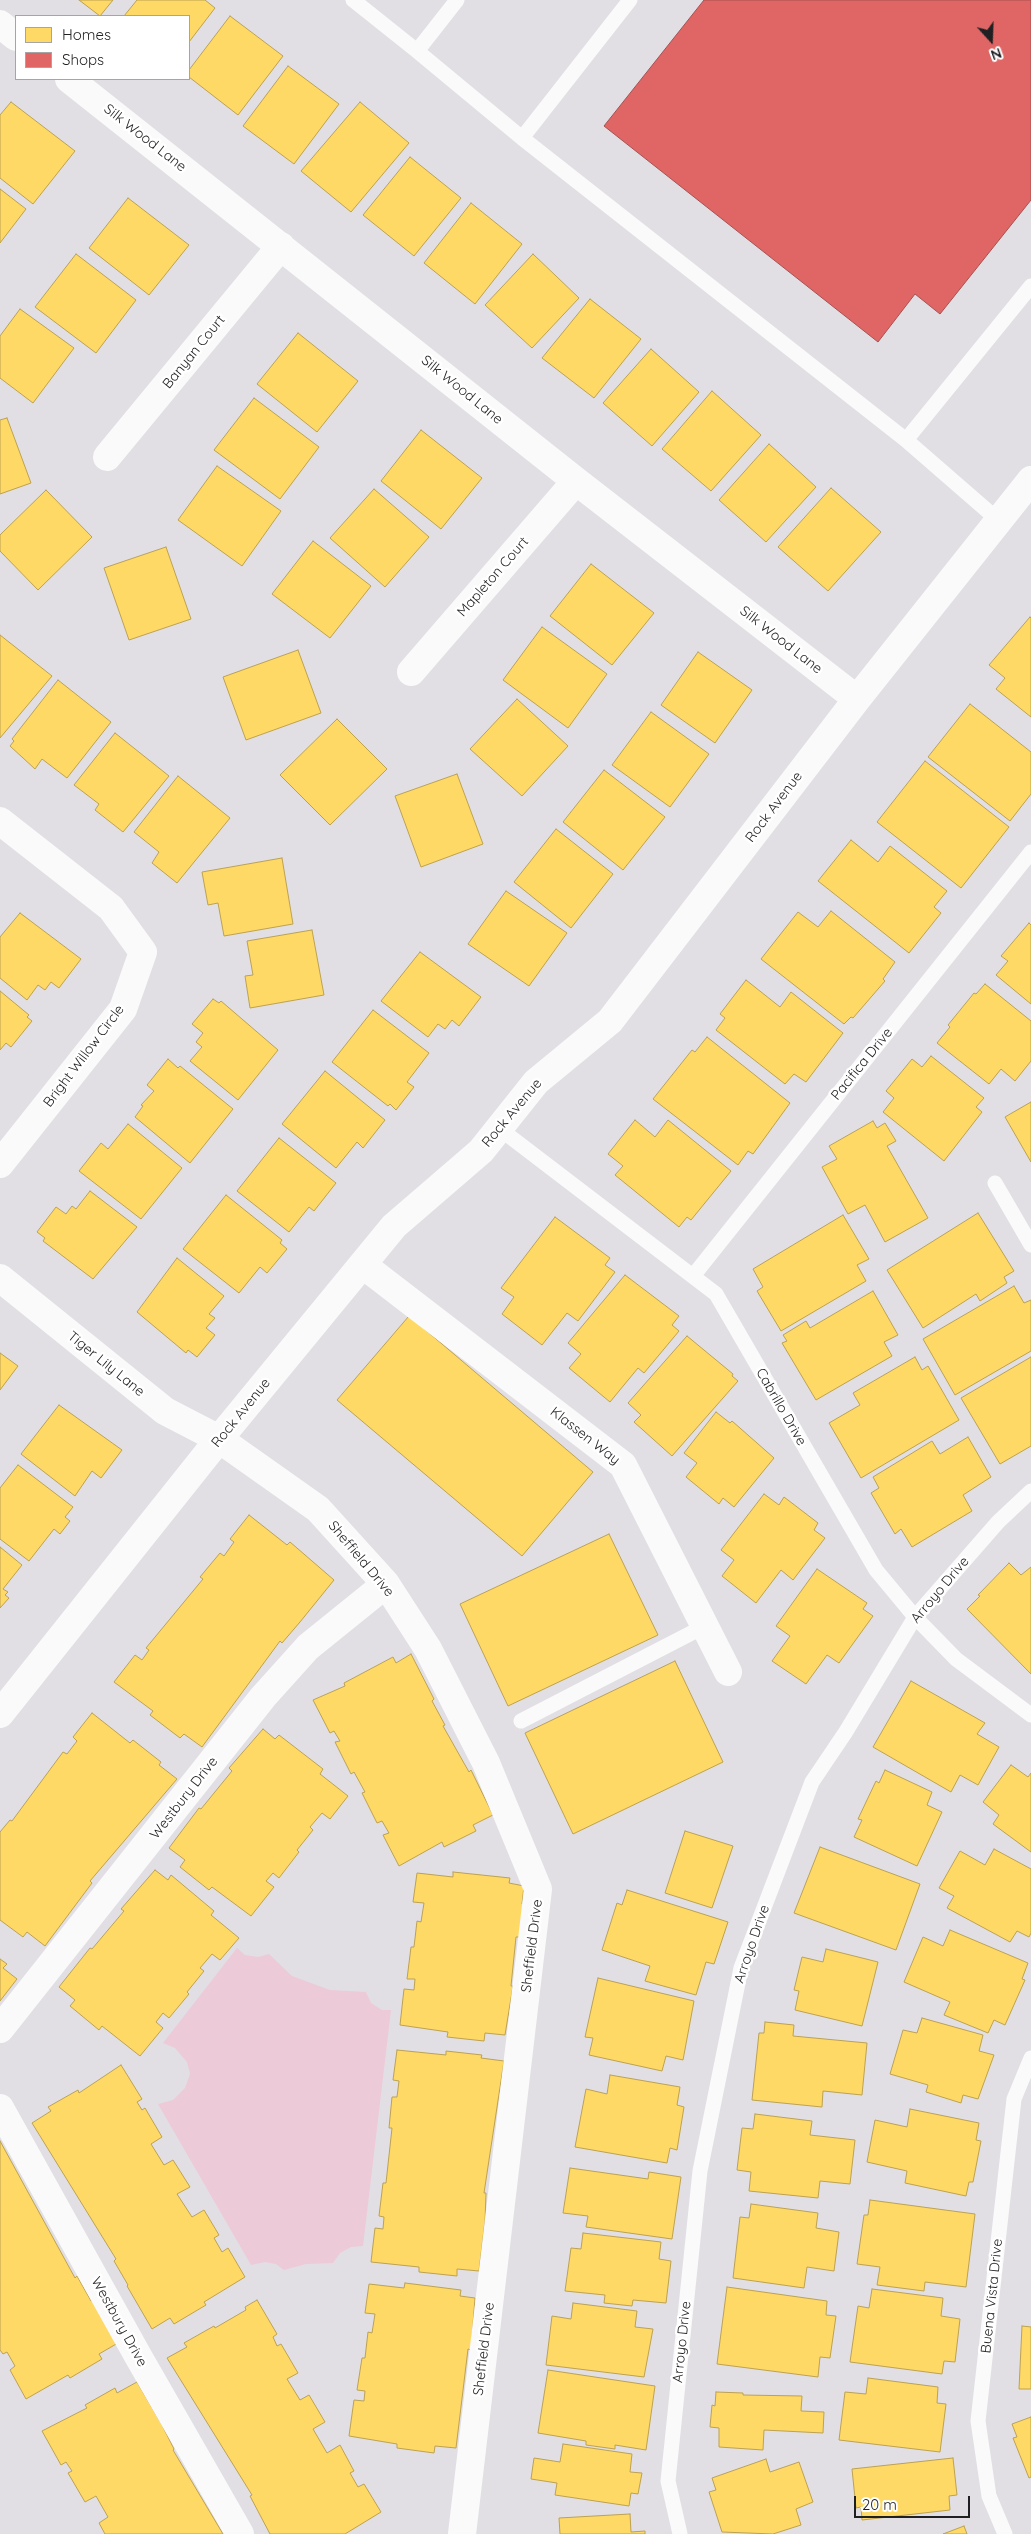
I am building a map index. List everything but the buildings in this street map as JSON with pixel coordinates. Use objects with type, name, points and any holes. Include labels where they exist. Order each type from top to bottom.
[{"type":"street","points":[[0,24],[15,36]]},
{"type":"street","name":"Silk Wood Lane","points":[[70,80],[576,481],[856,699]]},
{"type":"street","name":"Banyan Court","points":[[107,457],[281,246]]},
{"type":"street","name":"Rock Avenue","points":[[0,1714],[219,1439],[394,1226],[481,1151],[536,1082],[610,1021],[856,699],[1031,480]]},
{"type":"street","name":"Mapleton Court","points":[[411,672],[576,481]]},
{"type":"street","name":"Bright Willow Circle","points":[[0,821],[111,908],[143,952],[123,1009],[0,1164]]},
{"type":"street","name":"Klassen Way","points":[[363,1265],[623,1465],[728,1672]]},
{"type":"street","name":"Tiger Lily Lane","points":[[0,1278],[165,1411],[219,1439]]},
{"type":"street","name":"Sheffield Drive","points":[[219,1439],[318,1509],[386,1584],[428,1650],[486,1763],[538,1889],[462,2534]]},
{"type":"street","name":"Westbury Drive","points":[[0,2029],[263,1697],[308,1647],[386,1584]]},
{"type":"street","name":"Westbury Drive","points":[[0,2108],[240,2534]]},
{"type":"lane","points":[[353,0],[522,138],[906,440],[998,520]]},
{"type":"lane","points":[[417,51],[457,0]]},
{"type":"lane","points":[[522,138],[630,0]]},
{"type":"lane","points":[[906,440],[1031,286]]},
{"type":"lane","name":"Pacifica Drive","points":[[694,1276],[1031,852]]},
{"type":"lane","name":"Cabrillo Drive","points":[[500,1129],[716,1294],[876,1570],[915,1617],[956,1659],[1031,1715]]},
{"type":"lane","points":[[994,1183],[1031,1245]]},
{"type":"lane","name":"Arroyo Drive","points":[[680,2534],[668,2481],[700,2171],[741,1968],[812,1782],[845,1733],[915,1617],[998,1522],[1031,1491]]},
{"type":"lane","points":[[521,1721],[704,1626]]},
{"type":"lane","name":"Buena Vista Drive","points":[[1006,2534],[988,2496],[978,2421],[1014,2099],[1031,2058]]},
{"type":"shaded area","points":[[237,1948],[245,1955],[258,1957],[269,1954],[292,1976],[330,1990],[366,1992],[371,2003],[382,2010],[391,2010],[363,2246],[351,2247],[340,2253],[333,2263],[306,2264],[284,2270],[276,2264],[265,2262],[251,2265],[158,2104],[173,2100],[185,2088],[190,2074],[187,2062],[175,2048],[163,2043]]}]
